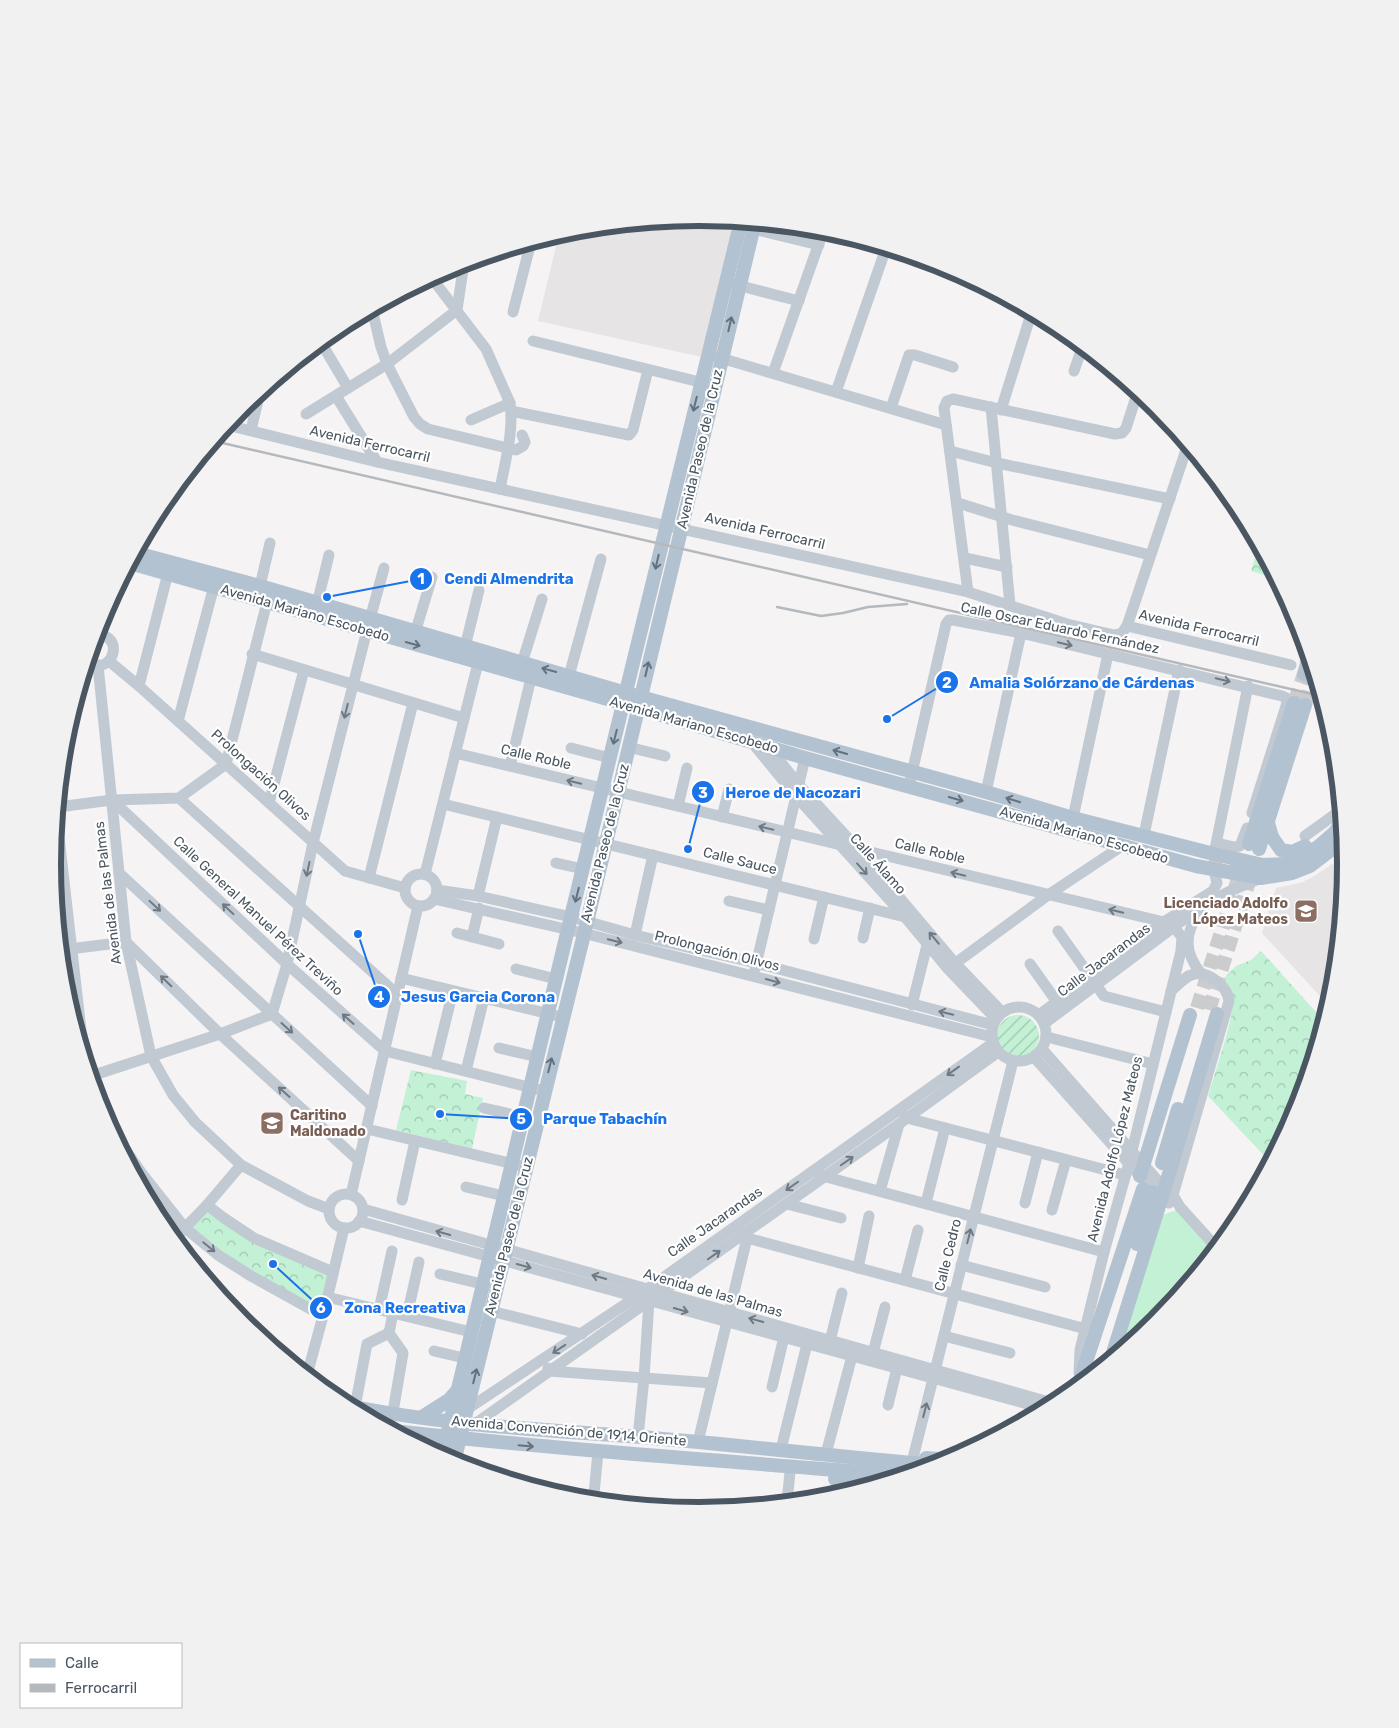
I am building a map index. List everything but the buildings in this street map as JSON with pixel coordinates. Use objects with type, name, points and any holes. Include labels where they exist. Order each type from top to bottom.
[{"type":"main road","name":"Avenida Paseo de la Cruz","points":[[456,1454],[460,1426],[505,1256],[519,1166],[523,1117],[537,1089],[538,1057],[548,1013],[725,282],[746,227]]},
{"type":"main road","name":"Avenida Paseo de la Cruz","points":[[446,1450],[460,1426],[457,1390],[504,1196],[519,1166],[537,1089],[562,1017],[585,927],[716,386],[739,286],[747,228]]},
{"type":"main road","points":[[145,549],[164,562]]},
{"type":"main road","name":"Avenida Mariano Escobedo","points":[[142,555],[266,602],[368,625],[415,633],[569,676],[625,699]]},
{"type":"main road","name":"Avenida Mariano Escobedo","points":[[137,563],[164,562]]},
{"type":"main road","name":"Avenida Mariano Escobedo","points":[[224,585],[260,586],[317,604],[368,625],[478,663],[531,678],[625,699],[751,742],[805,758],[1122,846],[1213,857]]},
{"type":"main road","points":[[1295,702],[1268,823],[1254,846],[1295,702]]},
{"type":"main road","name":"Avenida Mariano Escobedo","points":[[639,703],[758,729],[1074,818],[1144,835],[1262,872]]},
{"type":"main road","points":[[1034,806],[1052,818],[1213,857]]},
{"type":"main road","points":[[1268,823],[1275,844],[1281,850],[1292,852],[1306,845],[1336,820]]},
{"type":"main road","points":[[1262,872],[1301,858],[1318,847],[1336,830]]},
{"type":"main road","points":[[1262,872],[1292,873],[1310,866],[1337,847]]},
{"type":"main road","points":[[1105,1356],[1203,1012]]},
{"type":"main road","points":[[1113,1349],[1156,1182],[1203,1012]]},
{"type":"main road","points":[[1082,1375],[1156,1182],[1203,1012]]},
{"type":"main road","points":[[422,1417],[449,1400],[457,1390]]},
{"type":"main road","name":"Avenida Convención de 1914 Oriente","points":[[366,1408],[422,1417],[460,1426],[638,1437],[918,1463]]},
{"type":"main road","name":"Avenida Convención de 1914 Oriente","points":[[412,1433],[460,1426],[492,1442],[887,1474]]},
{"type":"main road","points":[[412,1433],[417,1436]]},
{"type":"main road","points":[[462,1456],[466,1452],[492,1442]]},
{"type":"main road","name":"Avenida Convención de 1914 Oriente","points":[[787,1450],[827,1450],[930,1459]]},
{"type":"main road","name":"Avenida Convención de 1914 Oriente","points":[[774,1465],[797,1474],[863,1481]]},
{"type":"street","points":[[761,229],[819,245]]},
{"type":"street","points":[[773,373],[821,238]]},
{"type":"street","points":[[513,312],[529,249]]},
{"type":"street","points":[[836,392],[884,253]]},
{"type":"street","points":[[306,414],[387,364],[457,310],[463,271]]},
{"type":"street","points":[[725,282],[799,301]]},
{"type":"street","points":[[436,283],[486,349],[511,407],[508,447],[500,489]]},
{"type":"street","points":[[373,315],[387,364],[414,417],[420,424],[428,429],[516,450],[523,446],[525,442],[522,435]]},
{"type":"street","points":[[1010,605],[997,463],[996,408],[1030,318]]},
{"type":"street","points":[[534,341],[716,386]]},
{"type":"street","points":[[324,349],[348,388]]},
{"type":"street","points":[[1074,371],[1080,352]]},
{"type":"street","points":[[708,354],[946,424]]},
{"type":"street","points":[[891,408],[909,355],[915,355],[953,367]]},
{"type":"street","points":[[471,420],[511,407],[629,435],[633,430],[648,370]]},
{"type":"street","points":[[336,396],[377,462]]},
{"type":"street","points":[[968,592],[944,408],[947,401],[953,398],[1115,434],[1122,433],[1126,428],[1136,399]]},
{"type":"street","points":[[251,430],[257,405]]},
{"type":"street","name":"Avenida Ferrocarril","points":[[235,427],[377,462],[968,592],[1067,624],[1114,635],[1122,633],[1127,626],[1291,665]]},
{"type":"street","points":[[950,451],[997,463],[1170,499]]},
{"type":"street","points":[[1127,626],[1186,451]]},
{"type":"street","points":[[958,504],[1150,555]]},
{"type":"street","points":[[260,586],[270,543]]},
{"type":"street","points":[[317,604],[329,555]]},
{"type":"street","points":[[965,558],[1007,567]]},
{"type":"street","points":[[569,676],[601,559]]},
{"type":"street","points":[[139,686],[164,562]]},
{"type":"street","points":[[272,1014],[300,908],[313,843],[384,568]]},
{"type":"street","points":[[415,633],[432,577]]},
{"type":"street","points":[[178,721],[224,585]]},
{"type":"street","points":[[465,647],[480,590]]},
{"type":"street","points":[[522,663],[542,600]]},
{"type":"street","points":[[65,806],[112,800],[179,798],[226,764],[266,602]]},
{"type":"street","name":"Calle Oscar Eduardo Fernández","points":[[913,772],[946,624],[949,620],[1021,633],[1248,686],[1295,702]]},
{"type":"street","points":[[986,792],[1021,633]]},
{"type":"street","name":"Avenida de las Palmas","points":[[104,636],[112,644],[113,653],[98,662],[126,942],[151,1056],[173,1095],[195,1122],[241,1165],[308,1201],[329,1209]]},
{"type":"street","points":[[252,654],[464,718]]},
{"type":"street","points":[[1074,818],[1108,654]]},
{"type":"street","name":"Prolongación Olivos","points":[[98,662],[139,686],[345,871],[405,888]]},
{"type":"street","points":[[425,874],[478,663]]},
{"type":"street","points":[[269,803],[304,670]]},
{"type":"street","points":[[1144,835],[1180,670]]},
{"type":"street","points":[[510,766],[531,678]]},
{"type":"street","name":"Calle Jacarandas","points":[[1042,1019],[1212,891],[1217,883],[1213,857],[1248,686]]},
{"type":"street","points":[[1213,857],[1240,846],[1243,841],[1287,703],[1295,702]]},
{"type":"street","points":[[369,878],[413,703]]},
{"type":"street","name":"Calle Álamo","points":[[742,725],[751,742],[798,791],[860,850],[909,915],[997,1019]]},
{"type":"street","name":"Calle Álamo","points":[[758,729],[798,791],[841,846],[909,915],[927,945],[951,966]]},
{"type":"street","points":[[628,747],[665,756]]},
{"type":"street","points":[[571,748],[610,758]]},
{"type":"street","name":"Calle Roble","points":[[455,753],[1168,925]]},
{"type":"street","points":[[753,976],[805,758]]},
{"type":"street","points":[[678,806],[687,768]]},
{"type":"street","points":[[909,786],[913,772]]},
{"type":"street","points":[[722,817],[729,789]]},
{"type":"street","points":[[179,798],[398,995]]},
{"type":"street","name":"Calle General Manuel Pérez Treviño","points":[[112,800],[286,964],[385,1051]]},
{"type":"street","name":"Calle Sauce","points":[[443,804],[870,908],[909,915]]},
{"type":"street","points":[[1305,836],[1335,814]]},
{"type":"street","points":[[472,937],[497,817]]},
{"type":"street","points":[[951,966],[1048,895],[1122,846]]},
{"type":"street","points":[[634,935],[653,856]]},
{"type":"street","points":[[556,863],[583,869]]},
{"type":"street","name":"Calle Jacarandas","points":[[1168,925],[1262,872]]},
{"type":"street","points":[[119,873],[372,1106]]},
{"type":"street","points":[[425,874],[434,880],[436,894],[427,904],[418,906],[407,898],[405,888],[409,878],[414,875],[425,874]]},
{"type":"street","name":"Prolongación Olivos","points":[[436,894],[585,927],[682,958],[871,1007],[994,1044]]},
{"type":"street","points":[[814,938],[824,897]]},
{"type":"street","points":[[729,901],[769,910]]},
{"type":"street","points":[[1202,975],[1190,955],[1188,940],[1192,924],[1209,902]]},
{"type":"street","points":[[351,1194],[418,906]]},
{"type":"street","points":[[863,938],[870,908]]},
{"type":"street","name":"Avenida Adolfo López Mateos","points":[[1078,1377],[1080,1350],[1182,951],[1182,937],[1168,925]]},
{"type":"street","name":"Prolongación Olivos","points":[[585,927],[634,935],[756,963],[912,1005],[997,1019]]},
{"type":"street","points":[[1058,931],[1104,996],[1166,1012]]},
{"type":"street","points":[[457,933],[499,944]]},
{"type":"street","points":[[67,949],[126,942],[220,1034],[359,1161]]},
{"type":"street","points":[[912,1005],[927,945]]},
{"type":"street","points":[[682,958],[684,946]]},
{"type":"street","points":[[1030,964],[1057,1002]]},
{"type":"street","points":[[516,969],[556,979]]},
{"type":"street","points":[[1156,1182],[1229,1001],[1227,991],[1219,983],[1202,975],[1189,976],[1171,991]]},
{"type":"street","points":[[401,978],[562,1017]]},
{"type":"street","name":"Calle Jacarandas","points":[[1042,1019],[1057,1002],[1094,981]]},
{"type":"street","points":[[435,1064],[453,991]]},
{"type":"street","points":[[871,1007],[875,995]]},
{"type":"street","points":[[466,1071],[484,998]]},
{"type":"street","points":[[1152,1068],[1042,1047],[1024,1061],[1014,1061],[1004,1057],[994,1044],[997,1019],[1017,1006],[1033,1010],[1042,1019],[1042,1047],[1129,1163],[1156,1182]]},
{"type":"street","points":[[97,1074],[220,1034],[272,1014]]},
{"type":"street","name":"Calle Jacarandas","points":[[460,1426],[542,1360],[644,1296],[660,1293],[746,1236],[994,1044]]},
{"type":"street","points":[[1042,1047],[1132,1151],[1156,1182],[1213,1243]]},
{"type":"street","points":[[499,1048],[538,1057]]},
{"type":"street","points":[[385,1051],[537,1089]]},
{"type":"street","name":"Calle Cedro","points":[[913,1458],[992,1140],[1014,1061]]},
{"type":"street","points":[[484,1108],[523,1117]]},
{"type":"street","points":[[880,1191],[902,1117],[1125,1175]]},
{"type":"street","name":"Calle Jacarandas","points":[[460,1426],[550,1371],[644,1296],[813,1171],[902,1117]]},
{"type":"street","points":[[926,1202],[944,1128]]},
{"type":"street","points":[[367,1129],[519,1166]]},
{"type":"street","points":[[402,1200],[415,1141]]},
{"type":"street","points":[[1025,1203],[1038,1152]]},
{"type":"street","points":[[1052,1210],[1066,1160]]},
{"type":"street","points":[[179,1234],[241,1165]]},
{"type":"street","points":[[813,1171],[824,1177],[926,1202],[1104,1252]]},
{"type":"street","points":[[142,1173],[185,1228],[218,1255],[323,1316]]},
{"type":"street","points":[[466,1187],[504,1196]]},
{"type":"street","points":[[351,1194],[360,1202],[363,1210],[359,1221],[349,1228],[344,1228],[334,1223],[330,1218],[329,1209],[333,1199],[339,1195],[351,1194]]},
{"type":"street","points":[[207,1204],[254,1238],[333,1272]]},
{"type":"street","points":[[787,1204],[841,1218]]},
{"type":"street","name":"Avenida de las Palmas","points":[[363,1210],[490,1252]]},
{"type":"street","points":[[858,1268],[869,1216]]},
{"type":"street","name":"Avenida de las Palmas","points":[[359,1221],[490,1252],[728,1318],[830,1341],[1036,1406]]},
{"type":"street","points":[[309,1368],[344,1228]]},
{"type":"street","points":[[905,1280],[918,1230]]},
{"type":"street","points":[[698,1442],[746,1236],[1086,1329]]},
{"type":"street","points":[[379,1310],[392,1251]]},
{"type":"street","points":[[407,1316],[419,1262]]},
{"type":"street","points":[[962,1265],[1045,1287]]},
{"type":"street","points":[[440,1274],[482,1284]]},
{"type":"street","name":"Avenida de las Palmas","points":[[660,1293],[807,1344],[897,1368],[934,1374],[1044,1401]]},
{"type":"street","points":[[830,1341],[842,1293]]},
{"type":"street","points":[[638,1437],[644,1378],[644,1296]]},
{"type":"street","points":[[327,1297],[471,1332]]},
{"type":"street","points":[[873,1353],[885,1307]]},
{"type":"street","points":[[491,1311],[582,1334]]},
{"type":"street","points":[[393,1313],[389,1333],[403,1353],[393,1412]]},
{"type":"street","points":[[352,1399],[367,1344],[389,1333]]},
{"type":"street","points":[[944,1336],[1010,1353]]},
{"type":"street","points":[[772,1387],[784,1337]]},
{"type":"street","points":[[787,1450],[807,1344]]},
{"type":"street","points":[[434,1351],[464,1358]]},
{"type":"street","points":[[827,1450],[852,1356]]},
{"type":"street","points":[[542,1360],[550,1371],[712,1383]]},
{"type":"street","points":[[888,1405],[897,1368]]},
{"type":"street","points":[[594,1493],[598,1452]]},
{"type":"street","points":[[788,1496],[790,1472]]},
{"type":"shaded area","points":[[658,227],[735,227],[702,357],[538,321],[557,242],[616,231]]},
{"type":"shaded area","name":"Licenciado Adolfo López Mateos","points":[[1338,860],[1332,947],[1323,999],[1262,933],[1276,888],[1300,883]]},
{"type":"green space","points":[[1256,553],[1269,577],[1251,571]]},
{"type":"green space","points":[[1261,951],[1319,1015],[1304,1069],[1289,1108],[1266,1158],[1208,1096],[1228,1029],[1233,1003],[1231,990],[1222,980],[1236,966],[1251,960]]},
{"type":"green space","points":[[1022,1015],[1030,1018],[1036,1024],[1039,1036],[1036,1048],[1030,1054],[1014,1057],[1006,1054],[1000,1048],[997,1032],[1000,1024],[1006,1018]]},
{"type":"green space","points":[[411,1070],[467,1081],[465,1094],[483,1098],[472,1149],[396,1130]]},
{"type":"green space","points":[[207,1205],[224,1218],[333,1272],[323,1316],[185,1228]]},
{"type":"green space","points":[[1177,1210],[1210,1247],[1179,1285],[1123,1341],[1162,1215]]},
{"type":"tunnel","points":[[1294,703],[1304,674]]},
{"type":"tunnel","points":[[1305,705],[1312,684]]},
{"type":"tunnel","points":[[1197,1008],[1249,844]]},
{"type":"tunnel","points":[[1209,860],[1233,864],[1241,860],[1244,855]]},
{"type":"tunnel","points":[[1209,1010],[1252,872]]},
{"type":"railway","points":[[220,442],[1315,695]]},
{"type":"railway","points":[[777,607],[821,616],[868,607],[907,604]]},
{"type":"place","name":"Cendi Almendrita","points":[[327,597]]},
{"type":"place","name":"Amalia Solórzano de Cárdenas","points":[[887,719]]},
{"type":"place","name":"Heroe de Nacozari","points":[[688,849]]},
{"type":"place","name":"Licenciado Adolfo López Mateos","points":[[1306,911]]},
{"type":"place","name":"Jesus Garcia Corona","points":[[358,934]]},
{"type":"place","name":"Parque Tabachín","points":[[440,1114]]},
{"type":"place","name":"Caritino Maldonado","points":[[272,1123]]},
{"type":"place","name":"Zona Recreativa","points":[[273,1264]]}]
